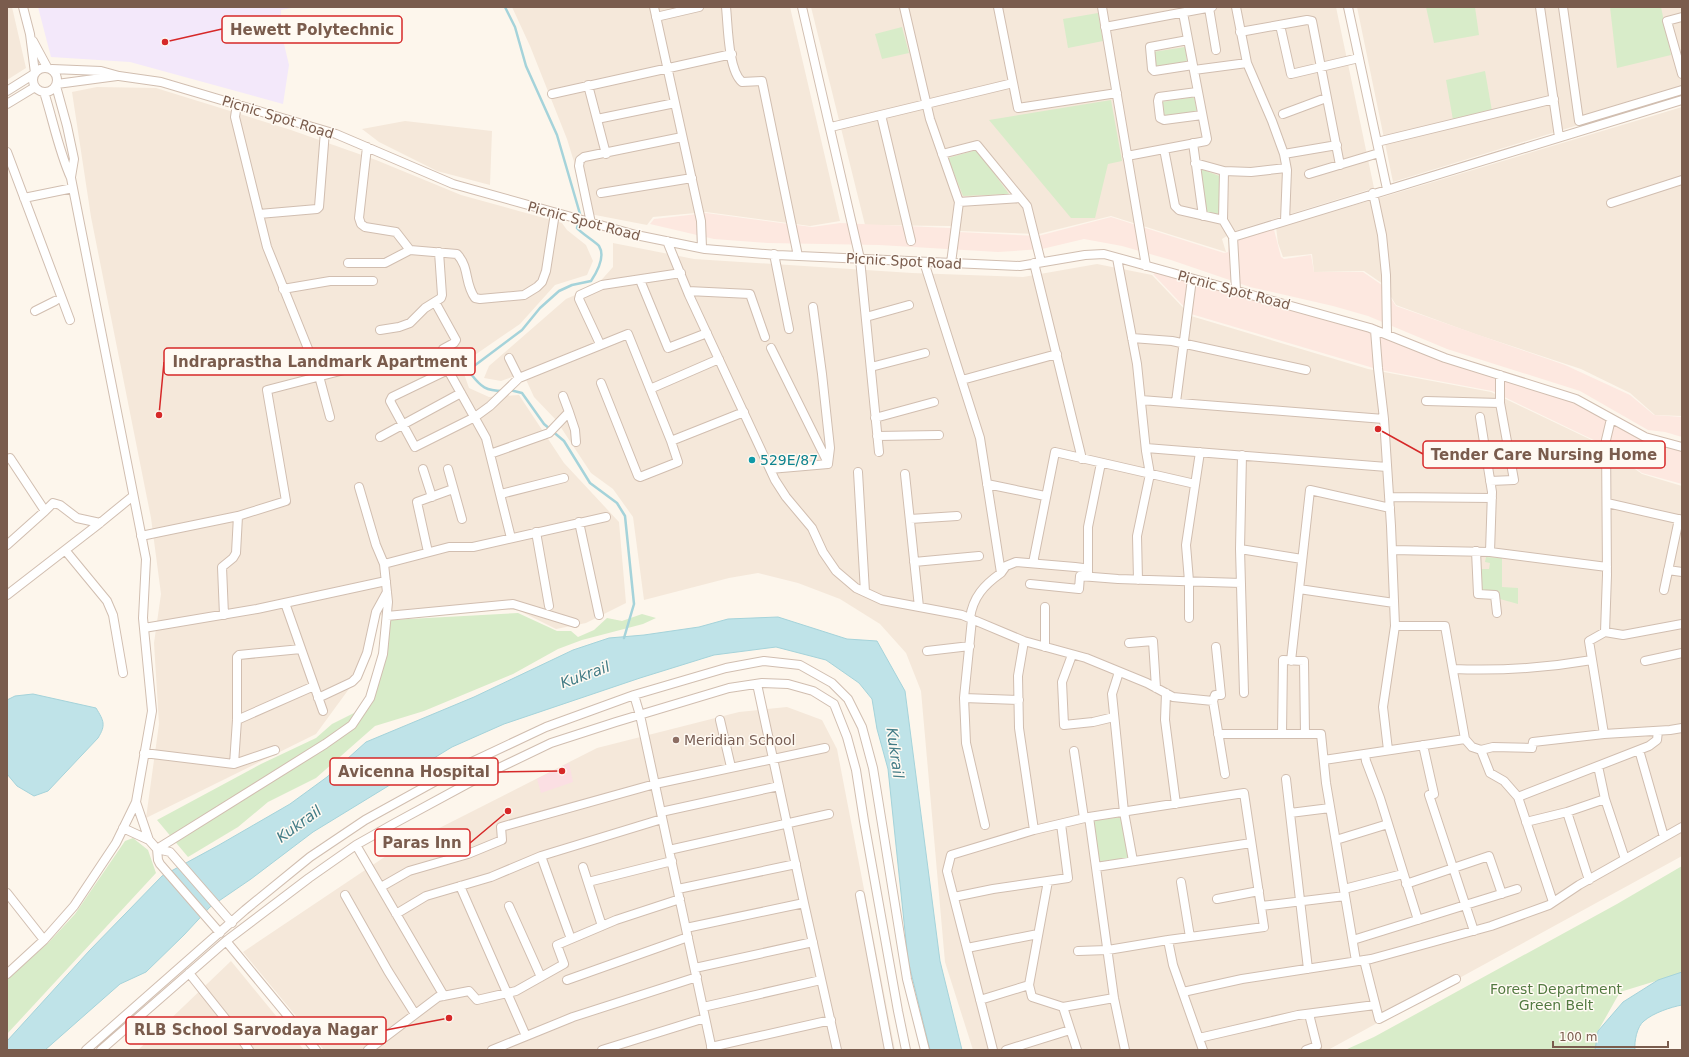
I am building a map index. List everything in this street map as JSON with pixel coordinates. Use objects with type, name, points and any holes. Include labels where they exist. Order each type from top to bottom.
[{"type":"street","points":[[7,974],[44,940],[74,906],[116,843],[136,802],[152,711],[144,628],[146,560],[71,178],[64,163],[44,92],[36,87],[33,81],[34,74],[30,34],[23,7]]},
{"type":"street","points":[[654,7],[701,221],[702,248]]},
{"type":"street","points":[[656,17],[699,7]]},
{"type":"street","points":[[726,7],[733,64],[738,78],[742,82],[762,81],[798,256]]},
{"type":"street","points":[[802,7],[831,127],[860,259],[879,452]]},
{"type":"street","points":[[904,7],[927,104],[942,154],[959,202],[951,263]]},
{"type":"street","points":[[998,7],[1018,108],[1117,93]]},
{"type":"street","points":[[1102,7],[1146,266]]},
{"type":"street","points":[[1105,27],[1211,7],[1216,50]]},
{"type":"street","points":[[1236,7],[1247,63],[1272,120],[1284,154],[1286,168],[1284,221]]},
{"type":"street","points":[[1348,7],[1387,189]]},
{"type":"street","points":[[1540,7],[1559,136]]},
{"type":"street","points":[[1563,7],[1579,121],[1682,90]]},
{"type":"street","points":[[1128,156],[1206,141],[1207,139],[1183,12]]},
{"type":"street","points":[[1682,17],[1667,21],[1682,74]]},
{"type":"street","points":[[1240,32],[1307,20],[1312,21],[1340,165]]},
{"type":"street","points":[[1280,25],[1290,74],[1359,58]]},
{"type":"street","points":[[30,34],[57,77],[56,85],[74,159],[71,178]]},
{"type":"street","points":[[1188,40],[1150,47],[1152,69],[1154,71],[1247,63]]},
{"type":"street","points":[[552,94],[732,54]]},
{"type":"street","points":[[7,91],[34,74],[40,68],[50,68]]},
{"type":"street","name":"Picnic Spot Road","points":[[50,68],[101,71],[120,76],[161,82],[325,131],[367,147],[453,184],[636,235],[702,248],[798,256],[1020,266],[1085,255],[1104,254],[1335,317],[1375,330],[1445,358],[1576,399],[1645,436],[1682,447]]},
{"type":"street","name":"Picnic Spot Road","points":[[56,85],[120,76]]},
{"type":"street","points":[[831,127],[1013,83]]},
{"type":"street","points":[[44,92],[52,90],[56,85]]},
{"type":"street","points":[[588,85],[606,154]]},
{"type":"street","points":[[7,104],[36,87]]},
{"type":"street","points":[[1197,92],[1159,98],[1160,118],[1164,120],[1202,115]]},
{"type":"street","points":[[1283,114],[1326,98]]},
{"type":"street","points":[[1377,142],[1554,99]]},
{"type":"street","points":[[1233,236],[1559,136],[1682,100]]},
{"type":"street","points":[[597,119],[675,103]]},
{"type":"street","points":[[237,104],[235,117],[267,247],[319,376],[330,417]]},
{"type":"street","points":[[881,115],[911,241]]},
{"type":"street","points":[[259,214],[319,207],[325,131]]},
{"type":"street","points":[[588,222],[579,163],[584,157],[606,154],[682,137]]},
{"type":"street","points":[[1193,143],[1204,216]]},
{"type":"street","points":[[942,154],[977,145],[1027,206],[1057,354],[1082,459]]},
{"type":"street","points":[[1284,154],[1337,145]]},
{"type":"street","points":[[367,147],[359,218],[361,224],[365,227],[396,232],[410,250]]},
{"type":"street","points":[[1164,149],[1175,206],[1179,210],[1223,220]]},
{"type":"street","points":[[7,152],[70,320]]},
{"type":"street","points":[[1309,174],[1379,154]]},
{"type":"street","points":[[1196,163],[1224,171],[1251,172],[1286,168]]},
{"type":"street","points":[[1224,171],[1223,220],[1233,236],[1236,290]]},
{"type":"street","points":[[601,193],[692,178]]},
{"type":"street","points":[[1611,203],[1682,180]]},
{"type":"street","points":[[24,198],[73,188]]},
{"type":"street","points":[[1372,194],[1382,235],[1386,275],[1386,334]]},
{"type":"street","points":[[959,202],[1020,198]]},
{"type":"street","points":[[348,263],[385,263],[410,250],[457,254],[466,265],[468,284],[475,298],[480,299],[524,295],[542,282],[546,271],[555,213]]},
{"type":"street","points":[[668,241],[688,291],[775,480],[786,497],[812,528],[823,552],[836,572],[856,588],[882,600],[962,615],[1024,641],[1072,654],[1119,672],[1156,688],[1173,698],[1213,701]]},
{"type":"street","points":[[380,330],[399,327],[410,323],[425,308],[442,296],[439,252]]},
{"type":"street","points":[[774,254],[789,329]]},
{"type":"street","points":[[1117,258],[1137,364],[1150,474],[1137,536],[1138,580]]},
{"type":"street","points":[[924,262],[980,438],[1001,573]]},
{"type":"street","points":[[600,344],[579,299],[579,296],[602,285],[680,273]]},
{"type":"street","points":[[1176,402],[1192,278]]},
{"type":"street","points":[[640,280],[668,348],[707,333]]},
{"type":"street","points":[[284,289],[330,281],[373,281]]},
{"type":"street","points":[[688,291],[750,294],[765,337]]},
{"type":"street","points":[[35,311],[55,301]]},
{"type":"street","points":[[435,302],[456,340],[454,344],[442,351],[448,370],[486,438],[511,538]]},
{"type":"street","points":[[866,317],[909,305]]},
{"type":"street","points":[[813,307],[830,448],[828,464]]},
{"type":"street","points":[[1375,330],[1384,419],[1390,508],[1395,626],[1383,707],[1388,750]]},
{"type":"street","points":[[448,370],[390,399],[402,425],[415,447],[475,417],[505,393],[519,378],[600,344],[626,334],[629,335],[678,462],[640,477],[638,476],[601,383]]},
{"type":"street","points":[[1132,338],[1183,343],[1306,370]]},
{"type":"street","points":[[771,348],[828,464]]},
{"type":"street","points":[[871,367],[925,353]]},
{"type":"street","points":[[141,536],[238,516],[286,501],[267,390],[406,354]]},
{"type":"street","points":[[962,380],[1057,354]]},
{"type":"street","points":[[509,358],[519,378]]},
{"type":"street","points":[[650,389],[719,359]]},
{"type":"street","points":[[1490,482],[1514,480],[1500,403],[1500,375]]},
{"type":"street","points":[[380,437],[461,393]]},
{"type":"street","points":[[563,396],[576,430],[576,442]]},
{"type":"street","points":[[1141,400],[1384,419]]},
{"type":"street","points":[[876,418],[934,402]]},
{"type":"street","points":[[1426,402],[1500,403]]},
{"type":"street","points":[[490,454],[549,433],[569,412]]},
{"type":"street","points":[[671,441],[744,412]]},
{"type":"street","points":[[1480,417],[1492,498],[1490,552]]},
{"type":"street","points":[[1605,632],[1607,567],[1606,440],[1611,419]]},
{"type":"street","points":[[877,436],[939,434]]},
{"type":"street","points":[[1146,448],[1387,467]]},
{"type":"street","points":[[1033,563],[1045,496],[1055,452],[1195,484]]},
{"type":"street","points":[[1189,618],[1189,581],[1186,545],[1200,452]]},
{"type":"street","points":[[1242,455],[1240,549],[1244,693]]},
{"type":"street","points":[[7,459],[10,458],[45,511]]},
{"type":"street","points":[[1085,576],[1088,527],[1101,463]]},
{"type":"street","points":[[770,469],[828,464]]},
{"type":"street","points":[[423,469],[432,497]]},
{"type":"street","points":[[448,469],[462,519]]},
{"type":"street","points":[[858,472],[865,592]]},
{"type":"street","points":[[905,474],[918,607]]},
{"type":"street","points":[[501,494],[564,478]]},
{"type":"street","points":[[987,484],[1045,496]]},
{"type":"street","points":[[157,849],[325,744],[352,725],[370,698],[382,654],[388,602],[384,564],[376,545],[360,488]]},
{"type":"street","points":[[428,552],[416,502],[453,489]]},
{"type":"street","points":[[1291,661],[1310,490],[1390,508]]},
{"type":"street","points":[[7,595],[133,496]]},
{"type":"street","points":[[1389,497],[1492,498]]},
{"type":"street","points":[[1607,503],[1681,519],[1664,590]]},
{"type":"street","points":[[7,545],[53,504],[60,504],[77,518],[100,523]]},
{"type":"street","points":[[224,615],[222,567],[233,558],[236,553],[238,516]]},
{"type":"street","points":[[910,519],[957,516]]},
{"type":"street","points":[[384,564],[448,547],[473,547],[606,517]]},
{"type":"street","points":[[579,522],[598,615]]},
{"type":"street","points":[[536,532],[549,606]]},
{"type":"street","points":[[1240,549],[1302,560]]},
{"type":"street","points":[[65,550],[107,601],[113,615],[123,673]]},
{"type":"street","points":[[1392,550],[1490,552],[1607,567]]},
{"type":"street","points":[[1476,551],[1478,594],[1495,595],[1497,613]]},
{"type":"street","points":[[914,562],[979,556]]},
{"type":"street","points":[[985,825],[966,743],[964,698],[970,646],[972,606],[986,584],[1001,573],[1006,566],[1016,562],[1082,568],[1085,576]]},
{"type":"street","points":[[1668,570],[1682,572]]},
{"type":"street","points":[[1030,584],[1079,589],[1080,576],[1138,580],[1241,583]]},
{"type":"street","points":[[144,628],[224,615],[386,582]]},
{"type":"street","points":[[1299,589],[1394,603]]},
{"type":"street","points":[[318,698],[352,682],[357,677],[367,653],[376,612],[387,592]]},
{"type":"street","points":[[285,603],[323,711]]},
{"type":"street","points":[[387,616],[513,604],[575,623]]},
{"type":"street","points":[[1045,647],[1046,607]]},
{"type":"street","points":[[1604,734],[1589,640],[1605,632],[1623,634],[1682,624]]},
{"type":"street","points":[[1395,626],[1445,626],[1465,739],[1472,747],[1481,750],[1493,747],[1532,748],[1533,742],[1604,734],[1682,728]]},
{"type":"street","points":[[1024,641],[1018,676],[1019,728],[1034,830]]},
{"type":"street","points":[[1130,643],[1153,641],[1156,688]]},
{"type":"street","points":[[927,651],[970,646]]},
{"type":"street","points":[[1216,647],[1221,695],[1215,694],[1213,701],[1225,774]]},
{"type":"street","points":[[234,764],[237,720],[238,655],[301,649]]},
{"type":"street","points":[[1644,661],[1682,652]]},
{"type":"street","points":[[1072,654],[1062,682],[1064,725],[1093,722],[1114,717]]},
{"type":"street","points":[[1282,734],[1283,660],[1304,661],[1305,734]]},
{"type":"street","points":[[1453,669],[1484,671],[1554,667],[1592,660]]},
{"type":"street","points":[[86,1050],[229,920],[245,910],[310,857],[365,820],[463,766],[546,727],[634,695],[726,668],[764,661],[800,666],[832,683],[848,699],[862,727],[873,768],[907,980],[925,1050]]},
{"type":"street","points":[[1119,672],[1112,694],[1124,812],[1133,861]]},
{"type":"street","points":[[757,684],[804,903],[838,1050]]},
{"type":"street","points":[[104,1049],[226,941],[309,878],[356,845],[478,778],[551,743],[729,688],[757,684],[788,684],[813,692],[834,704],[847,737],[856,770],[896,1003],[906,1050]]},
{"type":"street","points":[[237,720],[314,686]]},
{"type":"street","points":[[1166,693],[1165,720],[1176,804]]},
{"type":"street","points":[[634,695],[640,715],[712,1049],[831,1020]]},
{"type":"street","points":[[964,698],[1018,700]]},
{"type":"street","points":[[720,720],[731,767]]},
{"type":"street","points":[[1518,797],[1649,746],[1657,740],[1658,731]]},
{"type":"street","points":[[1218,734],[1321,734],[1330,808],[1353,940],[1376,1005],[1379,1019],[1456,979]]},
{"type":"street","points":[[1324,760],[1465,739]]},
{"type":"street","points":[[1422,745],[1434,794],[1429,795],[1474,930]]},
{"type":"street","points":[[381,887],[409,871],[468,854],[502,840],[501,827],[655,784],[825,748]]},
{"type":"street","points":[[144,753],[234,764],[275,750]]},
{"type":"street","points":[[1481,750],[1490,773],[1504,781],[1518,797],[1552,902]]},
{"type":"street","points":[[1639,750],[1664,837]]},
{"type":"street","points":[[1074,751],[1096,867],[1114,998],[1125,1050]]},
{"type":"street","points":[[1365,754],[1418,920]]},
{"type":"street","points":[[1598,766],[1606,795],[1605,799],[1625,859]]},
{"type":"street","points":[[1286,779],[1308,969]]},
{"type":"street","points":[[396,914],[426,896],[491,877],[540,856],[662,815],[779,786]]},
{"type":"street","points":[[993,1050],[947,871],[951,855],[1034,830],[1086,818],[1244,793],[1264,927],[1108,950],[1078,951]]},
{"type":"street","points":[[1526,822],[1567,812],[1605,799]]},
{"type":"street","points":[[136,802],[150,840],[157,849],[160,864],[217,930]]},
{"type":"street","points":[[1290,813],[1330,808]]},
{"type":"street","points":[[1567,812],[1589,880]]},
{"type":"street","points":[[669,850],[787,825],[829,814]]},
{"type":"street","points":[[954,897],[993,889],[1068,878],[1061,824]]},
{"type":"street","points":[[1336,840],[1388,824]]},
{"type":"street","points":[[1183,992],[1242,979],[1360,961],[1491,926],[1552,902],[1682,827]]},
{"type":"street","points":[[123,828],[150,840]]},
{"type":"street","points":[[1096,867],[1251,843]]},
{"type":"street","points":[[356,845],[444,996]]},
{"type":"street","points":[[157,849],[170,852],[229,920]]},
{"type":"street","points":[[540,856],[571,939]]},
{"type":"street","points":[[1406,884],[1489,856],[1502,894]]},
{"type":"street","points":[[588,882],[672,861]]},
{"type":"street","points":[[678,889],[796,864]]},
{"type":"street","points":[[583,867],[602,926]]},
{"type":"street","points":[[1261,906],[1300,902],[1345,893],[1403,874]]},
{"type":"street","points":[[1048,881],[1029,985],[1032,997],[1063,1007],[1114,998]]},
{"type":"street","points":[[1181,882],[1190,937]]},
{"type":"street","points":[[460,886],[526,1036]]},
{"type":"street","points":[[1353,940],[1517,889]]},
{"type":"street","points":[[1217,899],[1259,891]]},
{"type":"street","points":[[7,893],[44,940]]},
{"type":"street","points":[[345,895],[388,971],[416,1014]]},
{"type":"street","points":[[860,895],[889,1050]]},
{"type":"street","points":[[368,1050],[438,997],[469,991],[477,1000],[516,991],[564,964],[557,945],[602,926],[680,899]]},
{"type":"street","points":[[686,928],[804,903]]},
{"type":"street","points":[[509,906],[540,977]]},
{"type":"street","points":[[245,910],[253,921]]},
{"type":"street","points":[[967,948],[1038,934]]},
{"type":"street","points":[[567,980],[688,937]]},
{"type":"street","points":[[1168,940],[1173,965],[1203,1050]]},
{"type":"street","points":[[226,941],[316,1050]]},
{"type":"street","points":[[695,968],[813,942]]},
{"type":"street","points":[[189,973],[240,1037],[248,1050]]},
{"type":"street","points":[[496,1049],[573,1017],[697,977]]},
{"type":"street","points":[[703,1007],[822,980]]},
{"type":"street","points":[[980,1000],[1029,985]]},
{"type":"street","points":[[1199,1038],[1309,1014],[1376,1005]]},
{"type":"street","points":[[1063,1007],[1077,1050]]},
{"type":"street","points":[[1306,1050],[1317,1046],[1309,1014]]},
{"type":"street","points":[[602,1050],[706,1018]]},
{"type":"street","points":[[1006,1050],[1070,1030]]},
{"type":"shaded area","points":[[7,7],[12,7],[26,68],[7,80]]},
{"type":"shaded area","points":[[38,7],[297,7],[281,10],[280,27],[289,65],[283,104],[130,62],[51,57]]},
{"type":"shaded area","points":[[512,7],[790,7],[840,221],[810,226],[706,212],[653,217],[647,225],[590,214],[567,139],[530,46]]},
{"type":"shaded area","points":[[811,7],[1336,7],[1374,188],[1235,231],[1222,239],[1226,252],[1111,216],[1039,234],[960,231],[950,226],[865,225]]},
{"type":"shaded area","points":[[1357,7],[1682,7],[1682,93],[1393,182]]},
{"type":"shaded area","points":[[97,87],[156,88],[291,130],[376,160],[461,195],[562,223],[567,230],[586,245],[593,261],[587,275],[555,285],[520,324],[469,359],[462,368],[469,388],[489,397],[519,395],[564,463],[619,522],[626,603],[586,623],[556,629],[518,610],[467,609],[370,616],[369,640],[354,682],[316,734],[146,818],[159,724],[154,643],[161,594],[151,518],[91,217],[72,92]]},
{"type":"shaded area","points":[[1682,107],[1682,416],[1655,415],[1630,393],[1581,369],[1475,334],[1396,305],[1383,284],[1364,271],[1314,272],[1312,254],[1283,257],[1278,243],[1276,227],[1383,197]]},
{"type":"shaded area","points":[[405,121],[492,131],[490,185],[437,171],[379,142],[362,129]]},
{"type":"shaded area","points":[[706,213],[812,227],[840,223],[950,228],[959,232],[1038,236],[1111,217],[1224,253],[1228,252],[1230,237],[1272,222],[1281,257],[1284,259],[1311,255],[1314,272],[1363,272],[1382,285],[1396,306],[1565,365],[1630,395],[1654,415],[1682,417],[1682,437],[1665,432],[1648,430],[1580,391],[1447,349],[1368,316],[1333,306],[1250,287],[1171,260],[1122,246],[1084,239],[1042,249],[998,252],[879,245],[767,243],[714,239],[650,224],[654,219]]},
{"type":"shaded area","points":[[613,243],[694,259],[912,273],[1023,277],[1097,264],[1152,275],[1191,316],[1368,369],[1491,392],[1602,445],[1642,474],[1682,486],[1682,856],[1328,1050],[973,1050],[945,962],[921,691],[906,653],[880,624],[840,599],[798,583],[758,573],[729,578],[644,600],[633,517],[613,489],[591,473],[556,420],[534,397],[523,373],[501,381],[484,378],[489,366],[566,299],[596,286],[613,267]]},
{"type":"shaded area","points":[[1159,272],[1359,326],[1576,402],[1608,419],[1682,448],[1682,484],[1642,473],[1602,444],[1492,391],[1380,370],[1191,314],[1153,274]]},
{"type":"shaded area","points":[[787,707],[822,720],[837,749],[895,1050],[324,1050],[243,952],[392,852],[597,748],[739,712]]},
{"type":"shaded area","points":[[569,763],[573,782],[541,793],[537,779]]},
{"type":"shaded area","points":[[231,961],[304,1050],[138,1050]]},
{"type":"green space","points":[[1426,7],[1475,7],[1479,35],[1434,43]]},
{"type":"green space","points":[[1610,7],[1661,7],[1671,55],[1617,68]]},
{"type":"green space","points":[[1098,13],[1103,41],[1068,48],[1063,19]]},
{"type":"green space","points":[[902,27],[909,53],[882,59],[875,34]]},
{"type":"green space","points":[[1185,47],[1187,62],[1156,67],[1153,52]]},
{"type":"green space","points":[[1485,71],[1492,111],[1453,120],[1446,80]]},
{"type":"green space","points":[[1194,97],[1197,112],[1165,117],[1162,102]]},
{"type":"green space","points":[[1111,100],[1122,161],[1108,164],[1095,218],[1071,218],[989,120]]},
{"type":"green space","points":[[977,150],[1009,194],[963,196],[948,158]]},
{"type":"green space","points":[[1201,169],[1222,177],[1220,216],[1206,213]]},
{"type":"green space","points":[[1486,557],[1502,558],[1502,587],[1518,588],[1518,604],[1500,599],[1499,591],[1482,592],[1481,569],[1489,569],[1490,563],[1485,562]]},
{"type":"green space","points":[[518,613],[557,631],[571,631],[578,637],[594,630],[607,618],[622,621],[642,614],[656,618],[643,624],[582,640],[558,649],[513,674],[424,711],[375,726],[316,778],[268,802],[238,827],[188,857],[157,820],[261,764],[316,738],[332,724],[372,704],[384,655],[390,620]]},
{"type":"green space","points":[[1122,817],[1129,858],[1099,862],[1092,821]]},
{"type":"green space","points":[[133,838],[148,850],[156,873],[7,1034],[7,980],[49,942],[75,914],[125,841]]},
{"type":"green space","name":"Forest Department Green Belt","points":[[1682,866],[1682,973],[1620,992],[1598,1031],[1595,1050],[1345,1050],[1374,1037],[1617,904]]},
{"type":"water","name":"Kukrail","points":[[778,617],[847,639],[877,641],[905,691],[940,961],[962,1050],[930,1050],[908,960],[888,769],[877,729],[872,699],[859,683],[826,660],[776,647],[714,655],[640,678],[504,724],[452,747],[313,832],[251,879],[210,907],[146,972],[120,984],[45,1050],[7,1050],[7,1041],[89,951],[162,876],[290,804],[327,777],[366,742],[474,697],[573,650],[609,638],[644,635],[699,627],[728,619]]},
{"type":"water","points":[[33,694],[96,708],[103,723],[102,730],[98,738],[48,791],[34,796],[17,786],[7,774],[7,700],[15,696]]},
{"type":"water","points":[[1682,972],[1682,1005],[1652,1015],[1644,1021],[1636,1034],[1635,1050],[1595,1050],[1598,1031],[1623,1002],[1658,980]]},
{"type":"waterway","points":[[503,391],[488,389],[481,385],[471,374],[474,366],[522,330],[540,308],[559,291],[572,285],[591,281],[598,269],[602,255],[599,246],[577,228],[580,214],[557,135],[526,66],[515,27],[505,7]]},
{"type":"waterway","points":[[510,390],[522,393],[544,424],[564,441],[590,483],[617,503],[625,516],[634,604],[624,638]]},
{"type":"place","name":"Hewett Polytechnic","points":[[165,42]]},
{"type":"place","name":"Indraprastha Landmark Apartment","points":[[159,415]]},
{"type":"place","name":"Tender Care Nursing Home","points":[[1378,429]]},
{"type":"place","name":"529E/87","points":[[752,460]]},
{"type":"place","name":"Meridian School","points":[[676,740]]},
{"type":"place","name":"Avicenna Hospital","points":[[562,771]]},
{"type":"place","name":"Paras Inn","points":[[508,811]]},
{"type":"place","name":"RLB School Sarvodaya Nagar","points":[[449,1018]]}]
